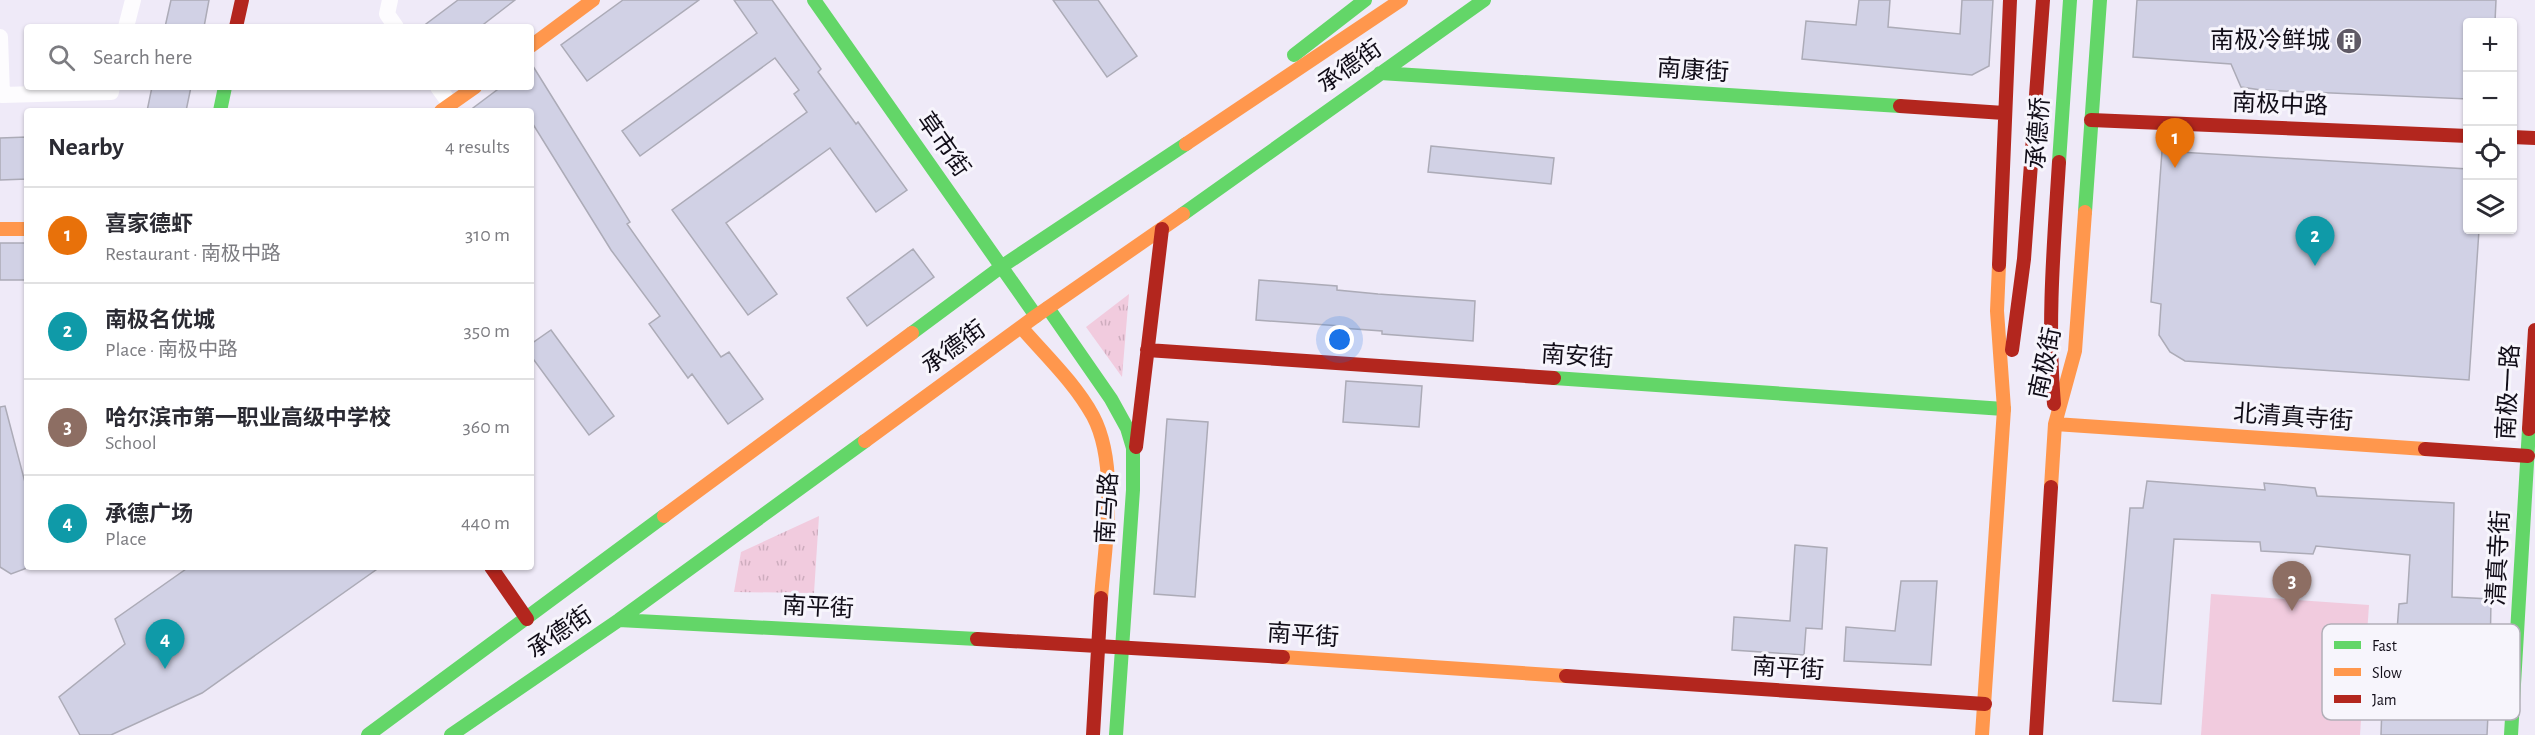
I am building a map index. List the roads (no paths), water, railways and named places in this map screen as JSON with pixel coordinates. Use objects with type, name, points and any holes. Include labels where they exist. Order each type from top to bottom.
[{"type":"main road","points":[[237,24],[242,0]]},
{"type":"main road","points":[[534,43],[593,0]]},
{"type":"main road","name":"草市街","points":[[814,0],[1036,316]]},
{"type":"main road","points":[[1166,159],[1332,24],[1365,0]]},
{"type":"main road","points":[[368,735],[1000,267],[1166,159],[1401,0]]},
{"type":"main road","name":"承德街","points":[[451,735],[619,620],[1036,316],[1484,0]]},
{"type":"main road","name":"南极街","points":[[1982,735],[2004,409],[1997,311],[2010,0]]},
{"type":"main road","name":"承德桥","points":[[2004,409],[2024,259],[2043,0]]},
{"type":"main road","name":"承德桥","points":[[2055,424],[2050,357],[2052,268],[2070,0]]},
{"type":"main road","name":"南极街","points":[[2036,735],[2055,424],[2075,351],[2100,0]]},
{"type":"main road","name":"南康街","points":[[1380,73],[2004,113]]},
{"type":"main road","points":[[221,108],[224,90]]},
{"type":"main road","points":[[446,108],[471,90]]},
{"type":"main road","name":"南极中路","points":[[2091,120],[2463,136]]},
{"type":"main road","points":[[2517,137],[2535,138]]},
{"type":"main road","points":[[0,229],[24,229]]},
{"type":"main road","points":[[1133,473],[1162,229]]},
{"type":"main road","name":"南马路","points":[[1048,308],[1111,399],[1127,428],[1132,448],[1133,473],[1116,735]]},
{"type":"main road","name":"南马路","points":[[1021,327],[1093,415],[1106,452],[1108,491],[1093,735]]},
{"type":"main road","name":"南极一路","points":[[2528,456],[2535,330]]},
{"type":"main road","name":"南安街","points":[[1147,350],[2004,409]]},
{"type":"main road","name":"北清真寺街","points":[[2055,424],[2528,456]]},
{"type":"main road","name":"清真寺街","points":[[2518,624],[2528,456]]},
{"type":"main road","points":[[492,570],[527,619]]},
{"type":"main road","name":"南平街","points":[[619,620],[1122,646],[1985,704]]},
{"type":"main road","name":"清真寺街","points":[[2511,735],[2512,720]]},
{"type":"street","points":[[127,24],[133,0]]},
{"type":"street","points":[[390,0],[387,14],[394,24]]},
{"type":"street","points":[[0,37],[2,95],[111,92],[111,90]]},
{"type":"street","points":[[439,90],[446,108]]},
{"type":"place","name":"南极冷鲜城","points":[[2349,41]]},
{"type":"place","name":"喜家德虾","points":[[2175,168]]},
{"type":"place","name":"南极名优城","points":[[2315,266]]},
{"type":"place","name":"哈尔滨市第一职业高级中学校","points":[[2292,611]]},
{"type":"place","name":"承德广场","points":[[165,669]]}]
